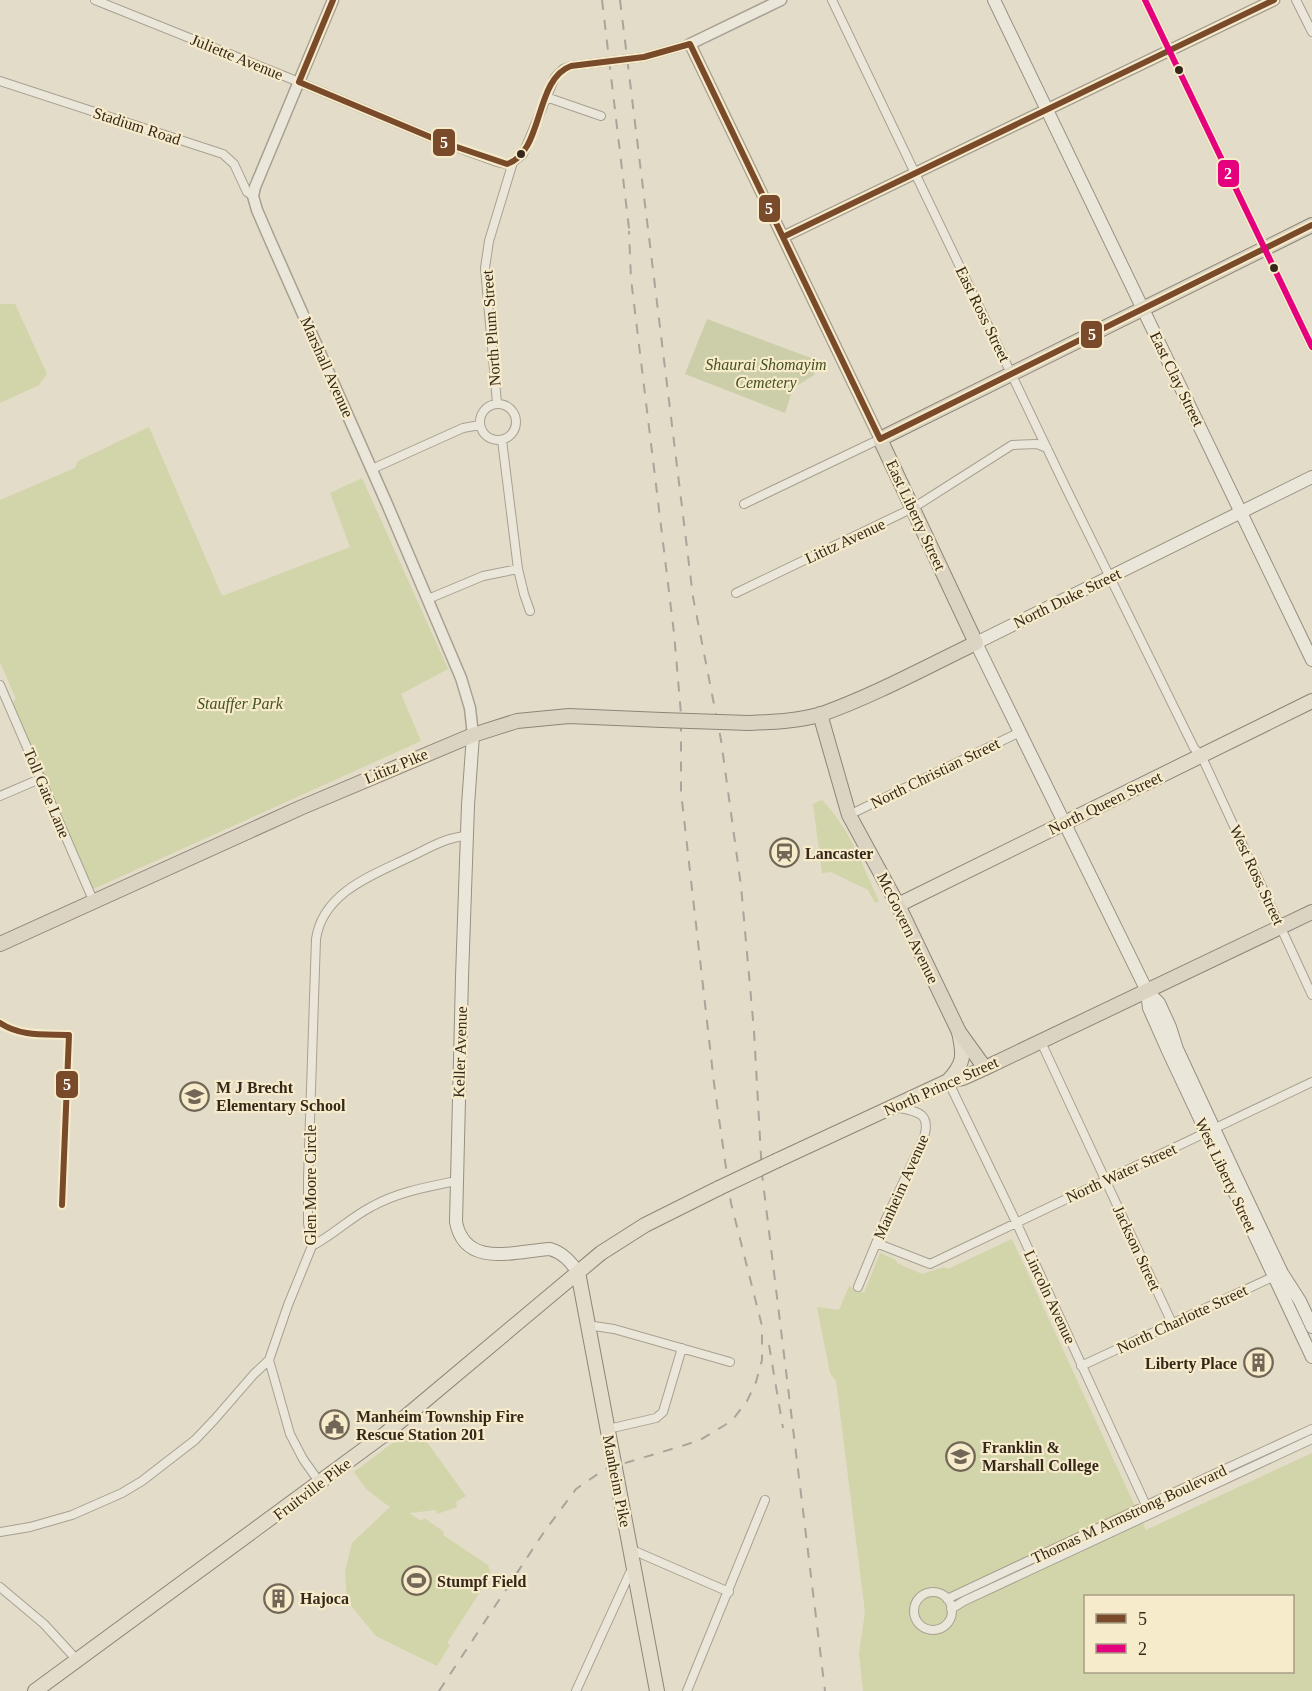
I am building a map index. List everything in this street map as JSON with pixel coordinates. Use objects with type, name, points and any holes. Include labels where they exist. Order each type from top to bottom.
[{"type":"highway","points":[[880,439],[1312,225]]},
{"type":"highway","name":"East Liberty Street","points":[[880,439],[976,643]]},
{"type":"highway","name":"North Duke Street","points":[[820,714],[861,698],[976,643]]},
{"type":"highway","name":"Lititz Pike","points":[[0,944],[300,808],[473,735],[517,721],[569,716],[749,723],[779,722],[820,714]]},
{"type":"highway","name":"McGovern Avenue","points":[[820,714],[849,815],[898,905],[959,1032],[985,1068]]},
{"type":"highway","name":"North Prince Street","points":[[985,1068],[1312,912]]},
{"type":"main road","name":"East Clay Street","points":[[994,0],[1312,660]]},
{"type":"main road","name":"North Duke Street","points":[[976,643],[1312,477]]},
{"type":"main road","name":"East Liberty Street","points":[[976,643],[1064,823]]},
{"type":"main road","name":"North Queen Street","points":[[898,905],[1312,701]]},
{"type":"main road","name":"Keller Avenue","points":[[473,735],[467,836],[456,1222],[460,1237],[469,1247],[477,1251],[492,1254],[550,1249],[566,1257],[578,1272]]},
{"type":"main road","name":"West Liberty Street","points":[[1064,823],[1147,991],[1149,1008],[1210,1131],[1277,1275],[1312,1357]]},
{"type":"main road","points":[[948,1081],[962,1062],[963,1053],[959,1032]]},
{"type":"main road","name":"North Prince Street","points":[[578,1272],[601,1252],[636,1230],[719,1188],[948,1081],[963,1078],[985,1068]]},
{"type":"main road","name":"Manheim Pike","points":[[578,1272],[657,1691]]},
{"type":"main road","name":"Fruitville Pike","points":[[35,1691],[390,1430],[578,1272]]},
{"type":"main road","name":"West Liberty Street","points":[[1277,1275],[1300,1301],[1312,1327]]},
{"type":"street","name":"Juliette Avenue","points":[[95,0],[105,2],[442,142],[497,162],[507,164],[513,162]]},
{"type":"street","points":[[253,196],[333,0]]},
{"type":"street","name":"North Plum Street","points":[[496,403],[485,268],[489,241],[513,162],[523,154],[555,77],[567,67],[644,57],[690,44],[781,0]]},
{"type":"street","name":"East Ross Street","points":[[832,0],[1047,448],[1194,748],[1201,755]]},
{"type":"street","points":[[1145,0],[1312,347]]},
{"type":"street","points":[[783,237],[1274,0]]},
{"type":"street","points":[[1296,0],[1312,32]]},
{"type":"street","name":"East Liberty Street","points":[[690,44],[880,439]]},
{"type":"street","name":"Stadium Road","points":[[0,81],[223,154],[234,164],[247,192],[253,196]]},
{"type":"street","points":[[546,97],[601,117]]},
{"type":"street","name":"Marshall Avenue","points":[[253,196],[467,693],[471,708],[473,735]]},
{"type":"street","name":"North Plum Street","points":[[480,425],[480,416],[485,408],[496,403],[506,405],[516,419],[513,433],[502,440]]},
{"type":"street","points":[[372,469],[463,428],[480,425],[486,436],[502,440],[518,569],[530,611]]},
{"type":"street","points":[[744,504],[880,439]]},
{"type":"street","name":"Lititz Avenue","points":[[736,593],[913,508],[1012,445],[1037,444],[1047,448]]},
{"type":"street","points":[[428,599],[483,576],[518,569]]},
{"type":"street","name":"Toll Gate Lane","points":[[0,686],[42,778],[93,900]]},
{"type":"street","name":"North Christian Street","points":[[849,815],[1020,732]]},
{"type":"street","name":"West Ross Street","points":[[1201,755],[1312,995]]},
{"type":"street","points":[[0,796],[42,778]]},
{"type":"street","name":"Glen Moore Circle","points":[[0,1533],[72,1515],[122,1493],[142,1481],[195,1440],[269,1360],[312,1246],[308,1223],[308,1179],[316,939],[319,924],[336,900],[362,880],[447,838],[467,836]]},
{"type":"street","name":"Jackson Street","points":[[1041,1042],[1172,1323]]},
{"type":"street","name":"Lincoln Avenue","points":[[948,1081],[1017,1224],[1149,1514]]},
{"type":"street","name":"North Water Street","points":[[876,1243],[930,1264],[1312,1082]]},
{"type":"street","name":"Manheim Avenue","points":[[858,1287],[927,1127],[925,1119],[917,1112],[894,1107]]},
{"type":"street","points":[[312,1246],[325,1240],[374,1205],[410,1191],[456,1181]]},
{"type":"street","name":"North Charlotte Street","points":[[1081,1366],[1277,1275]]},
{"type":"street","points":[[587,1325],[614,1329],[729,1362]]},
{"type":"street","points":[[608,1430],[656,1419],[663,1412],[682,1348]]},
{"type":"street","points":[[269,1360],[291,1436],[320,1483]]},
{"type":"street","name":"Thomas M Armstrong Boulevard","points":[[1312,1429],[947,1599],[932,1592],[922,1595],[915,1604],[916,1620],[927,1629],[936,1629],[948,1621],[951,1608],[1312,1439]]},
{"type":"street","points":[[687,1691],[765,1500]]},
{"type":"street","points":[[630,1549],[729,1592]]},
{"type":"street","points":[[576,1691],[634,1566]]},
{"type":"street","points":[[0,1587],[44,1624],[76,1660]]},
{"type":"street","points":[[947,1599],[951,1608]]},
{"type":"green space","points":[[0,304],[15,304],[47,374],[39,385],[0,403]]},
{"type":"green space","name":"Shaurai Shomayim Cemetery","points":[[707,319],[819,361],[814,375],[793,388],[785,413],[685,374]]},
{"type":"green space","name":"Stauffer Park","points":[[149,427],[222,596],[350,547],[330,493],[362,478],[448,669],[401,694],[421,741],[89,891],[9,705],[16,699],[0,662],[0,500],[75,468],[78,461]]},
{"type":"green space","points":[[822,800],[848,835],[879,901],[875,903],[868,890],[831,872],[822,873],[813,804]]},
{"type":"green space","name":"Franklin & Marshall College","points":[[1012,1239],[1146,1530],[1312,1453],[1312,1691],[863,1691],[859,1654],[865,1612],[836,1381],[830,1373],[817,1307],[839,1310],[849,1286],[864,1293],[880,1253],[922,1274],[944,1267],[948,1269]]},
{"type":"green space","name":"Stumpf Field","points":[[417,1431],[425,1432],[428,1439],[426,1441],[466,1496],[456,1502],[457,1507],[437,1514],[436,1510],[409,1513],[421,1521],[424,1518],[444,1532],[443,1535],[488,1565],[491,1575],[447,1643],[450,1645],[437,1666],[376,1636],[347,1601],[345,1571],[352,1543],[390,1507],[367,1490],[354,1472],[407,1432],[409,1435]]},
{"type":"railway","points":[[602,0],[630,237]]},
{"type":"railway","points":[[620,0],[693,597],[721,740],[741,886],[754,1031],[762,1174],[825,1691]]},
{"type":"railway","points":[[439,1691],[544,1532],[576,1489],[605,1469],[700,1440],[725,1425],[734,1418],[747,1401],[756,1382],[762,1360],[762,1326],[731,1203],[714,1083],[681,792],[681,714],[674,633],[631,279],[629,231]]},
{"type":"railway","points":[[769,1345],[783,1428]]},
{"type":"transit line","name":"5","points":[[333,0],[299,82],[442,142],[507,164],[519,157],[527,145],[544,100],[559,73],[571,66],[644,57],[690,44],[880,439],[1312,225]]},
{"type":"transit line","name":"2","points":[[1145,0],[1312,347]]},
{"type":"transit line","name":"5","points":[[783,237],[1274,0]]},
{"type":"transit line","name":"5","points":[[0,1023],[25,1033],[69,1035],[62,1205]]},
{"type":"place","name":"Lancaster","points":[[784,853]]},
{"type":"place","name":"M J Brecht Elementary School","points":[[195,1096]]},
{"type":"place","name":"Liberty Place","points":[[1258,1363]]},
{"type":"place","name":"Manheim Township Fire Rescue Station 201","points":[[335,1425]]},
{"type":"place","name":"Franklin & Marshall College","points":[[961,1456]]},
{"type":"place","name":"Stumpf Field","points":[[416,1581]]},
{"type":"place","name":"Hajoca","points":[[279,1598]]}]
